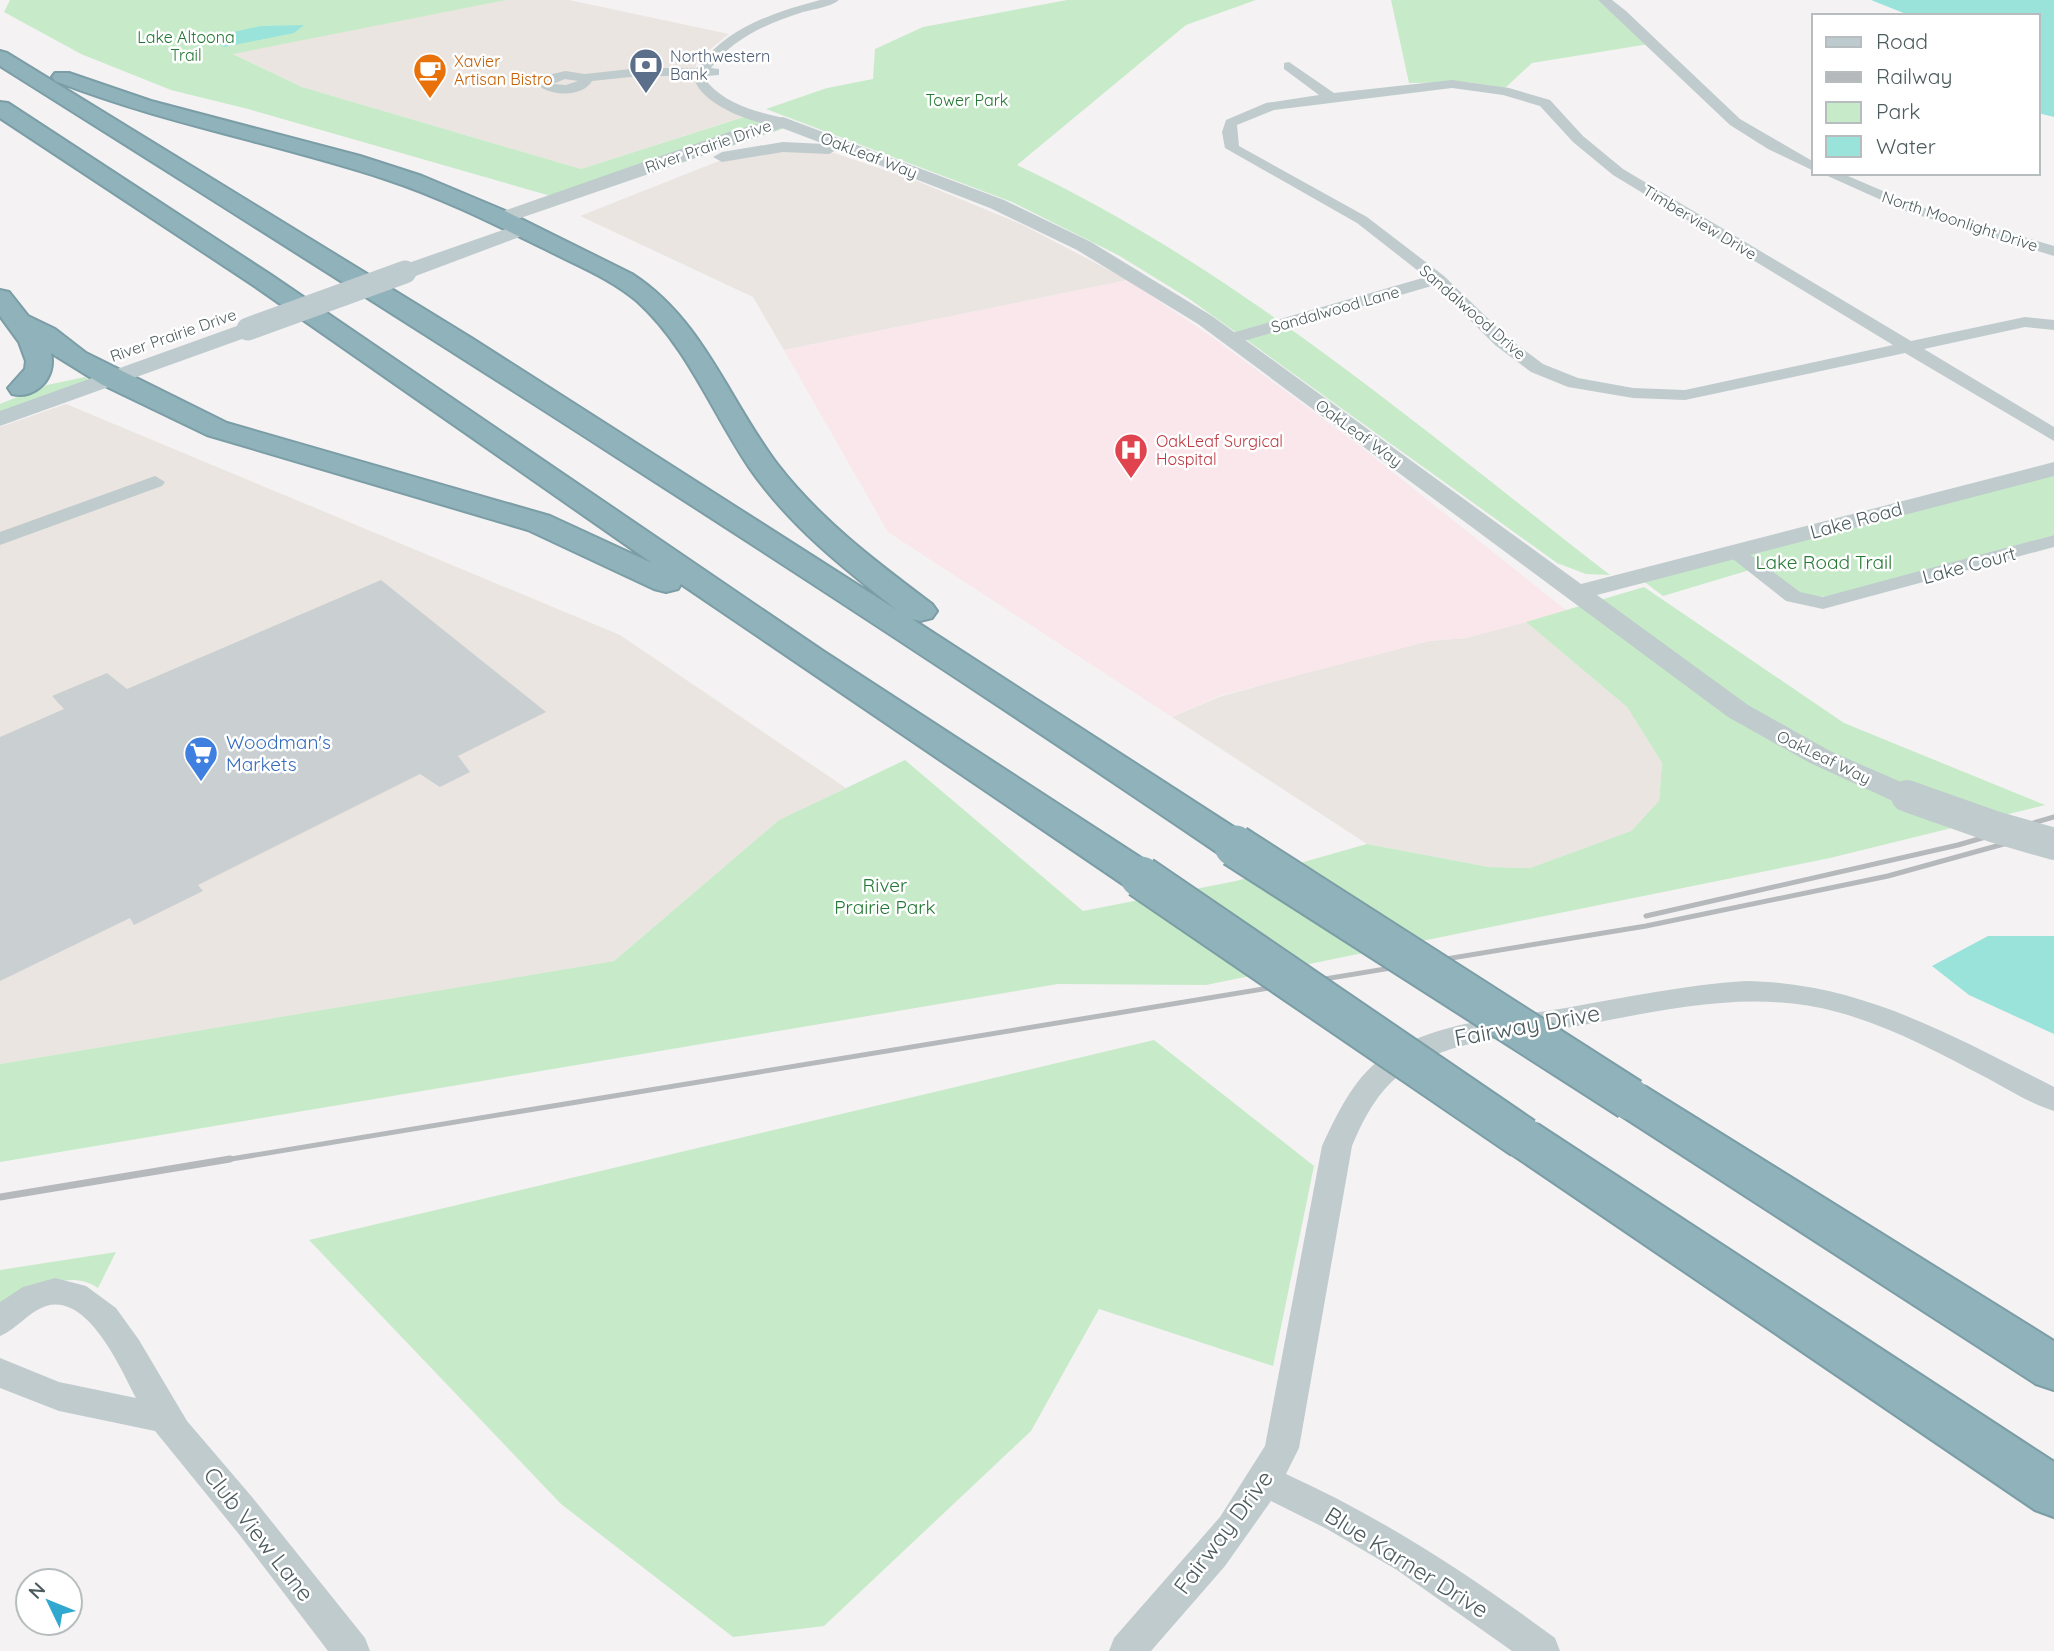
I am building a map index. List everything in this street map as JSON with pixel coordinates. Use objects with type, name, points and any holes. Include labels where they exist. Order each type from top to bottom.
[{"type":"highway","points":[[0,50],[94,90],[394,174],[597,262],[643,293],[692,346],[764,467],[792,502],[824,535],[863,568],[1012,681],[1087,747]]},
{"type":"highway","points":[[0,57],[463,345],[1087,747],[1235,846],[2054,1368]]},
{"type":"highway","points":[[0,108],[262,280],[811,658],[2054,1492]]},
{"type":"highway","points":[[556,218],[597,262]]},
{"type":"highway","points":[[0,298],[32,342],[40,366],[37,375],[11,392]]},
{"type":"highway","points":[[19,322],[45,335],[99,372],[186,416],[256,442],[539,523],[626,562],[711,609],[811,658]]},
{"type":"main road","name":"River Prairie Drive","points":[[0,419],[227,316],[383,260],[513,224]]},
{"type":"main road","name":"River Prairie Drive","points":[[11,392],[99,372],[248,329],[405,272],[513,224]]},
{"type":"street","points":[[783,122],[759,117],[710,94],[701,84],[700,73],[711,55],[728,40],[750,28],[833,0]]},
{"type":"street","points":[[1604,0],[1734,121],[1771,145],[1812,166]]},
{"type":"street","points":[[711,55],[723,80]]},
{"type":"street","points":[[1289,66],[1331,98]]},
{"type":"street","points":[[585,78],[640,72],[700,73],[723,80],[783,122]]},
{"type":"street","name":"Timberview Drive","points":[[1331,98],[1452,84],[1504,91],[1545,103],[1578,139],[1618,172],[2054,435]]},
{"type":"street","name":"Sandalwood Drive","points":[[1331,98],[1271,106],[1244,116],[1231,123],[1228,132],[1232,148],[1362,220],[1438,279],[1501,341],[1537,368],[1574,383],[1633,393],[1685,395],[2025,322],[2054,325]]},
{"type":"street","name":"River Prairie Drive","points":[[513,224],[738,135],[783,122]]},
{"type":"street","name":"River Prairie Drive","points":[[513,224],[556,218],[720,157],[775,132],[783,122]]},
{"type":"street","name":"OakLeaf Way","points":[[783,122],[997,204],[1084,246],[1231,339],[1738,711],[1820,757],[1907,796],[1994,827],[2054,844]]},
{"type":"street","points":[[720,157],[783,147],[824,148],[867,155]]},
{"type":"street","name":"North Moonlight Drive","points":[[1833,175],[1913,209],[2054,251]]},
{"type":"street","name":"Sandalwood Lane","points":[[1231,339],[1438,279]]},
{"type":"street","name":"Lake Road","points":[[1576,593],[2054,469]]},
{"type":"street","points":[[0,539],[155,482]]},
{"type":"street","name":"Lake Court","points":[[1734,552],[1793,597],[1823,603],[2054,541]]},
{"type":"street","name":"Fairway Drive","points":[[1127,1651],[1225,1536],[1267,1482],[1282,1448],[1337,1146],[1359,1101],[1400,1060],[1452,1037],[1705,994],[1774,991],[1808,995],[1881,1017],[2054,1100]]},
{"type":"street","name":"Club View Lane","points":[[0,1322],[9,1312],[28,1300],[52,1292],[73,1294],[85,1301],[110,1325],[166,1418],[352,1651]]},
{"type":"street","points":[[0,1372],[29,1386],[95,1405],[166,1418]]},
{"type":"street","name":"Blue Karner Drive","points":[[1267,1482],[1394,1549],[1494,1614],[1542,1651]]},
{"type":"shaded area","points":[[505,0],[569,0],[729,34],[697,60],[694,76],[704,93],[746,116],[581,169],[302,87],[232,53]]},
{"type":"shaded area","points":[[772,150],[834,153],[917,181],[1023,225],[1128,280],[784,350],[753,297],[580,216],[724,159]]},
{"type":"shaded area","name":"OakLeaf Surgical Hospital","points":[[1128,280],[1216,340],[1361,447],[1567,611],[1466,638],[1429,641],[1219,696],[1172,717],[888,532],[784,350]]},
{"type":"shaded area","points":[[66,404],[620,635],[846,788],[779,820],[614,961],[0,1064],[0,427]]},
{"type":"shaded area","points":[[1526,622],[1627,707],[1662,763],[1659,801],[1631,831],[1530,868],[1489,867],[1367,844],[1172,717],[1219,697],[1302,674],[1429,641],[1466,638]]},
{"type":"green space","name":"Lake Altoona Trail","points":[[10,0],[506,0],[233,54],[302,87],[581,169],[750,115],[785,128],[568,201],[248,109],[171,90],[81,54],[4,12]]},
{"type":"green space","name":"Tower Park","points":[[1067,0],[1256,0],[1186,25],[1017,165],[1097,206],[1175,251],[1250,301],[1324,353],[1610,575],[1586,574],[1557,563],[1188,298],[1118,255],[1012,202],[766,109],[827,88],[873,79],[875,49],[923,27]]},
{"type":"green space","points":[[1391,0],[1598,0],[1649,44],[1532,63],[1505,88],[1467,82],[1409,83]]},
{"type":"green space","points":[[85,377],[89,380],[0,412],[0,404],[47,385]]},
{"type":"green space","name":"Lake Road Trail","points":[[2054,463],[2054,535],[1827,597],[1801,594],[1763,566],[1663,596],[1638,577]]},
{"type":"green space","name":"River Prairie Park","points":[[1644,587],[1844,723],[2045,805],[1830,858],[1206,985],[1058,984],[0,1162],[0,1064],[614,961],[779,820],[905,760],[1083,911],[1236,881],[1367,844],[1489,867],[1530,868],[1631,831],[1659,801],[1662,763],[1627,707],[1526,622]]},
{"type":"green space","points":[[1154,1040],[1314,1166],[1273,1366],[1099,1309],[1031,1431],[824,1626],[733,1637],[561,1504],[309,1240]]},
{"type":"green space","points":[[116,1252],[98,1288],[86,1282],[61,1281],[0,1306],[0,1270]]},
{"type":"water","points":[[1871,0],[2054,0],[2054,117],[2040,114],[2040,14],[1906,14]]},
{"type":"water","points":[[304,25],[294,33],[224,47],[206,38],[261,26]]},
{"type":"water","points":[[1988,936],[2054,936],[2054,1034],[1969,995],[1932,966]]},
{"type":"building","name":"Woodman's Markets","points":[[381,580],[546,712],[458,756],[470,772],[440,787],[420,774],[198,885],[203,891],[134,925],[130,918],[0,981],[0,737],[64,709],[52,696],[107,673],[127,689]]},
{"type":"railway","points":[[1646,916],[1958,845],[2054,817]]},
{"type":"railway","points":[[219,1161],[1646,926],[1888,876],[2054,830]]},
{"type":"railway","points":[[0,1197],[230,1159]]},
{"type":"place","name":"Northwestern Bank","points":[[646,95]]},
{"type":"place","name":"Xavier Artisan Bistro","points":[[430,100]]},
{"type":"place","name":"OakLeaf Surgical Hospital","points":[[1131,480]]},
{"type":"place","name":"Woodman's Markets","points":[[201,783]]}]
